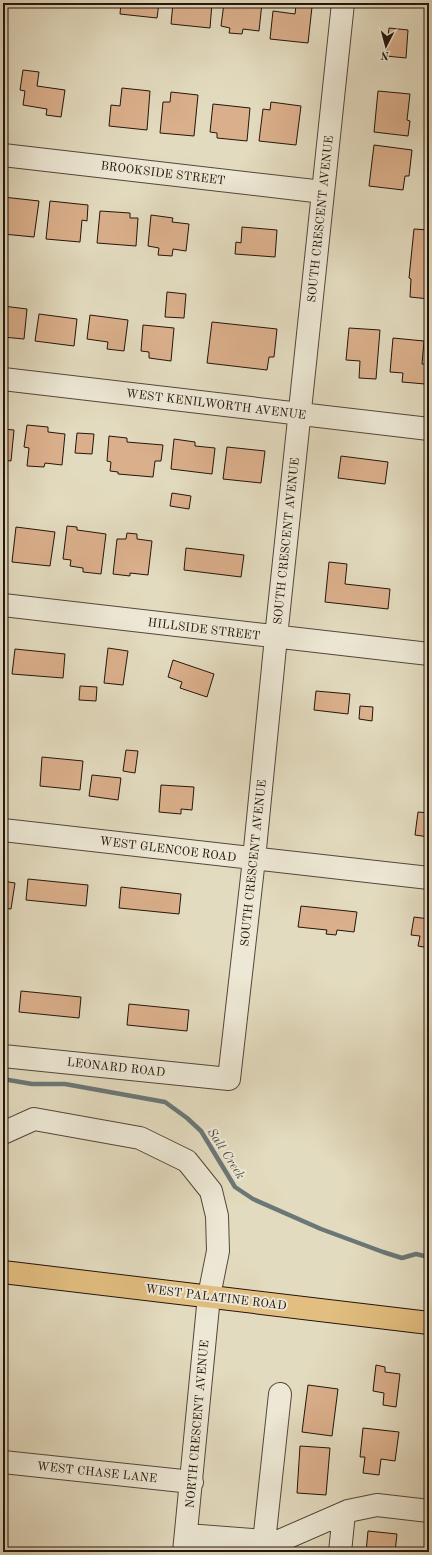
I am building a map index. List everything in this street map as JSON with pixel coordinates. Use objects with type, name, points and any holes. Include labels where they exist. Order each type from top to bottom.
[{"type":"main road","name":"WEST PALATINE ROAD","points":[[3,1272],[429,1323]]},
{"type":"street","name":"SOUTH CRESCENT AVENUE","points":[[229,1079],[254,859],[299,414],[343,3]]},
{"type":"street","name":"BROOKSIDE STREET","points":[[3,155],[323,192]]},
{"type":"street","name":"WEST KENILWORTH AVENUE","points":[[3,379],[429,429]]},
{"type":"street","name":"HILLSIDE STREET","points":[[3,605],[429,654]]},
{"type":"street","name":"WEST GLENCOE ROAD","points":[[3,830],[429,878]]},
{"type":"street","name":"LEONARD ROAD","points":[[3,1056],[229,1079]]},
{"type":"street","name":"NORTH CRESCENT AVENUE","points":[[3,1133],[34,1119],[140,1138],[187,1161],[211,1191],[217,1216],[218,1251],[209,1296],[185,1544]]},
{"type":"street","points":[[264,1542],[280,1394]]},
{"type":"street","name":"WEST CHASE LANE","points":[[3,1462],[192,1482]]},
{"type":"street","points":[[185,1544],[277,1542],[344,1513],[377,1505],[429,1511]]},
{"type":"street","points":[[340,1552],[344,1513]]},
{"type":"building","points":[[121,3],[159,3],[157,18],[120,14]]},
{"type":"building","points":[[173,3],[212,3],[210,28],[171,24]]},
{"type":"building","points":[[224,3],[262,3],[259,31],[243,29],[242,34],[229,33],[230,28],[221,26]]},
{"type":"building","points":[[296,5],[312,7],[308,43],[270,39],[273,11],[295,14]]},
{"type":"building","points":[[389,28],[408,30],[406,58],[386,56]]},
{"type":"building","points":[[23,70],[39,72],[37,86],[65,90],[61,117],[46,115],[47,109],[23,105],[25,91],[20,90]]},
{"type":"building","points":[[122,88],[150,91],[147,130],[109,126],[111,105],[120,106]]},
{"type":"building","points":[[378,91],[410,94],[407,120],[410,121],[408,136],[374,132]]},
{"type":"building","points":[[171,92],[198,95],[194,136],[160,133],[163,102],[170,102]]},
{"type":"building","points":[[271,102],[301,106],[296,145],[259,141],[263,109],[270,110]]},
{"type":"building","points":[[213,104],[250,108],[247,141],[217,138],[217,133],[210,132]]},
{"type":"building","points":[[374,145],[412,150],[409,176],[405,176],[403,190],[369,186]]},
{"type":"building","points":[[3,197],[39,201],[34,237],[3,234]]},
{"type":"building","points":[[50,201],[88,205],[87,221],[82,220],[80,242],[46,239]]},
{"type":"building","points":[[100,211],[130,213],[130,218],[138,218],[136,246],[97,243]]},
{"type":"building","points":[[151,215],[173,218],[172,222],[189,224],[186,251],[173,249],[172,256],[158,255],[159,248],[148,246]]},
{"type":"building","points":[[242,227],[277,230],[275,257],[235,254],[236,242],[241,243]]},
{"type":"building","points":[[414,229],[429,230],[429,299],[410,297],[411,279],[409,278]]},
{"type":"building","points":[[167,292],[186,294],[184,318],[165,317]]},
{"type":"building","points":[[3,306],[27,309],[24,339],[3,337]]},
{"type":"building","points":[[39,314],[77,319],[74,346],[35,341]]},
{"type":"building","points":[[90,315],[128,320],[124,351],[107,349],[108,342],[87,339]]},
{"type":"building","points":[[212,322],[277,329],[274,357],[269,357],[267,370],[207,363]]},
{"type":"building","points":[[143,325],[174,328],[171,361],[149,358],[149,352],[141,351]]},
{"type":"building","points":[[349,328],[380,330],[376,379],[359,378],[360,361],[346,360]]},
{"type":"building","points":[[393,338],[424,341],[422,364],[427,364],[425,384],[402,382],[403,373],[390,372]]},
{"type":"building","points":[[27,425],[48,427],[48,432],[65,434],[62,465],[45,463],[44,467],[27,466],[29,448],[24,447]]},
{"type":"building","points":[[3,429],[14,430],[11,461],[3,460]]},
{"type":"building","points":[[77,433],[94,434],[92,454],[75,453]]},
{"type":"building","points":[[109,436],[127,438],[127,442],[163,445],[161,461],[155,461],[153,477],[118,474],[118,472],[110,471],[111,462],[107,461]]},
{"type":"building","points":[[174,439],[195,442],[195,446],[215,448],[212,474],[171,469]]},
{"type":"building","points":[[227,447],[265,451],[261,483],[223,479]]},
{"type":"building","points":[[341,456],[388,462],[385,484],[338,478]]},
{"type":"building","points":[[172,493],[191,496],[189,509],[170,506]]},
{"type":"building","points":[[67,526],[77,527],[77,530],[106,534],[101,574],[83,572],[83,568],[70,566],[71,560],[63,559]]},
{"type":"building","points":[[16,527],[55,532],[50,566],[12,562]]},
{"type":"building","points":[[127,533],[137,534],[137,539],[152,541],[148,575],[130,573],[130,576],[113,574],[117,539],[126,539]]},
{"type":"building","points":[[186,548],[244,555],[241,577],[184,570]]},
{"type":"building","points":[[329,562],[347,564],[345,584],[390,589],[388,609],[325,602]]},
{"type":"building","points":[[108,648],[128,651],[123,685],[104,683]]},
{"type":"building","points":[[15,649],[65,654],[63,678],[12,674]]},
{"type":"building","points":[[173,660],[214,674],[207,697],[180,688],[182,682],[168,677]]},
{"type":"building","points":[[80,686],[97,687],[96,701],[79,700]]},
{"type":"building","points":[[316,691],[350,694],[348,714],[314,710]]},
{"type":"building","points":[[360,706],[373,707],[372,721],[359,719]]},
{"type":"building","points":[[126,750],[138,751],[135,773],[123,771]]},
{"type":"building","points":[[42,757],[83,761],[80,790],[40,786]]},
{"type":"building","points":[[3,763],[7,763],[5,782],[3,781]]},
{"type":"building","points":[[92,775],[121,778],[118,800],[89,796]]},
{"type":"building","points":[[161,785],[194,787],[192,810],[181,809],[181,814],[159,812]]},
{"type":"building","points":[[418,812],[429,813],[429,837],[415,835]]},
{"type":"building","points":[[28,879],[88,885],[86,906],[26,900]]},
{"type":"building","points":[[3,881],[15,883],[11,909],[3,908]]},
{"type":"building","points":[[121,887],[181,894],[179,914],[119,908]]},
{"type":"building","points":[[301,906],[357,912],[354,932],[337,930],[336,935],[326,934],[327,930],[298,927]]},
{"type":"building","points":[[414,917],[429,919],[429,948],[418,946],[420,936],[411,935]]},
{"type":"building","points":[[21,991],[81,997],[79,1018],[19,1012]]},
{"type":"building","points":[[129,1004],[189,1010],[187,1031],[127,1025]]},
{"type":"building","points":[[376,1365],[385,1367],[385,1372],[400,1374],[396,1407],[383,1405],[384,1393],[373,1391]]},
{"type":"building","points":[[308,1385],[338,1389],[332,1436],[302,1432]]},
{"type":"building","points":[[363,1428],[399,1432],[395,1461],[381,1459],[379,1475],[363,1473],[365,1457],[360,1457]]},
{"type":"building","points":[[300,1446],[330,1448],[326,1495],[297,1493]]},
{"type":"building","points":[[368,1531],[397,1534],[395,1552],[366,1552]]},
{"type":"waterway","name":"Salt Creek","points":[[3,1079],[32,1084],[65,1084],[165,1102],[187,1118],[201,1131],[235,1187],[253,1199],[321,1229],[383,1252],[402,1258],[416,1254],[429,1257]]}]
